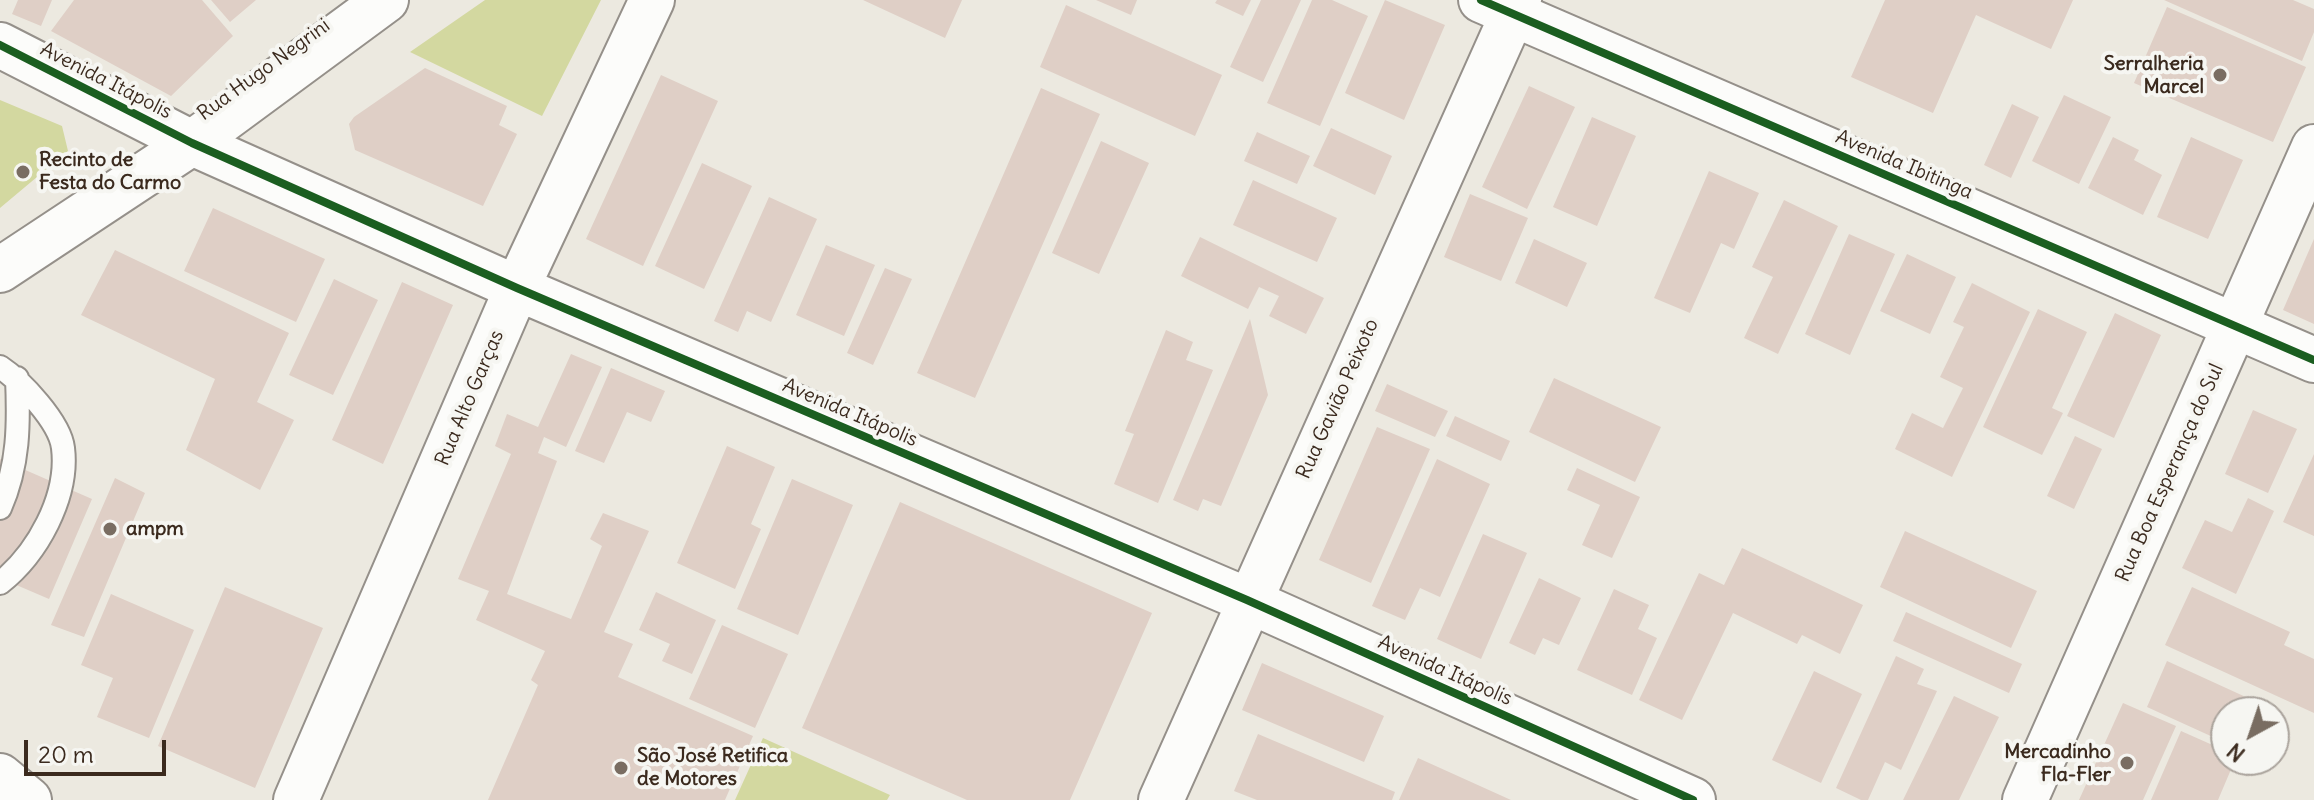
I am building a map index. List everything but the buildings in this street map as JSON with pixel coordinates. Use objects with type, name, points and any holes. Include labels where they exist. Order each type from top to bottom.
[{"type":"street","name":"Rua Hugo Negrini","points":[[0,270],[192,143],[386,0]]},
{"type":"street","name":"Rua Alto Garças","points":[[296,800],[517,288],[652,0]]},
{"type":"street","name":"Avenida Ibitinga","points":[[1504,5],[2314,360]]},
{"type":"street","name":"Rua Gavião Peixoto","points":[[1161,800],[1504,5]]},
{"type":"street","name":"Avenida Itápolis","points":[[0,45],[192,143],[517,288],[1247,600],[1693,800]]},
{"type":"street","name":"Rua Boa Esperança do Sul","points":[[2025,800],[2314,147]]},
{"type":"street","points":[[0,776],[29,800]]},
{"type":"lane","points":[[0,508],[9,487],[19,440],[8,372]]},
{"type":"lane","points":[[0,583],[35,547],[62,479],[64,447],[45,413],[8,372]]},
{"type":"green space","points":[[485,0],[601,0],[542,116],[410,52]]},
{"type":"green space","name":"Recinto de Festa do Carmo","points":[[0,100],[62,126],[68,151],[0,208]]},
{"type":"green space","points":[[763,738],[890,795],[887,800],[735,800]]},
{"type":"cycle path","points":[[1481,0],[2314,360]]},
{"type":"cycle path","points":[[0,45],[192,143],[517,288],[1247,600],[1693,800]]},
{"type":"place","name":"Serralheria Marcel","points":[[2220,75]]},
{"type":"place","name":"Recinto de Festa do Carmo","points":[[23,172]]},
{"type":"place","name":"ampm","points":[[110,529]]},
{"type":"place","name":"Mercadinho Fla-Fler","points":[[2127,763]]},
{"type":"place","name":"São José Retifica de Motores","points":[[621,768]]}]
